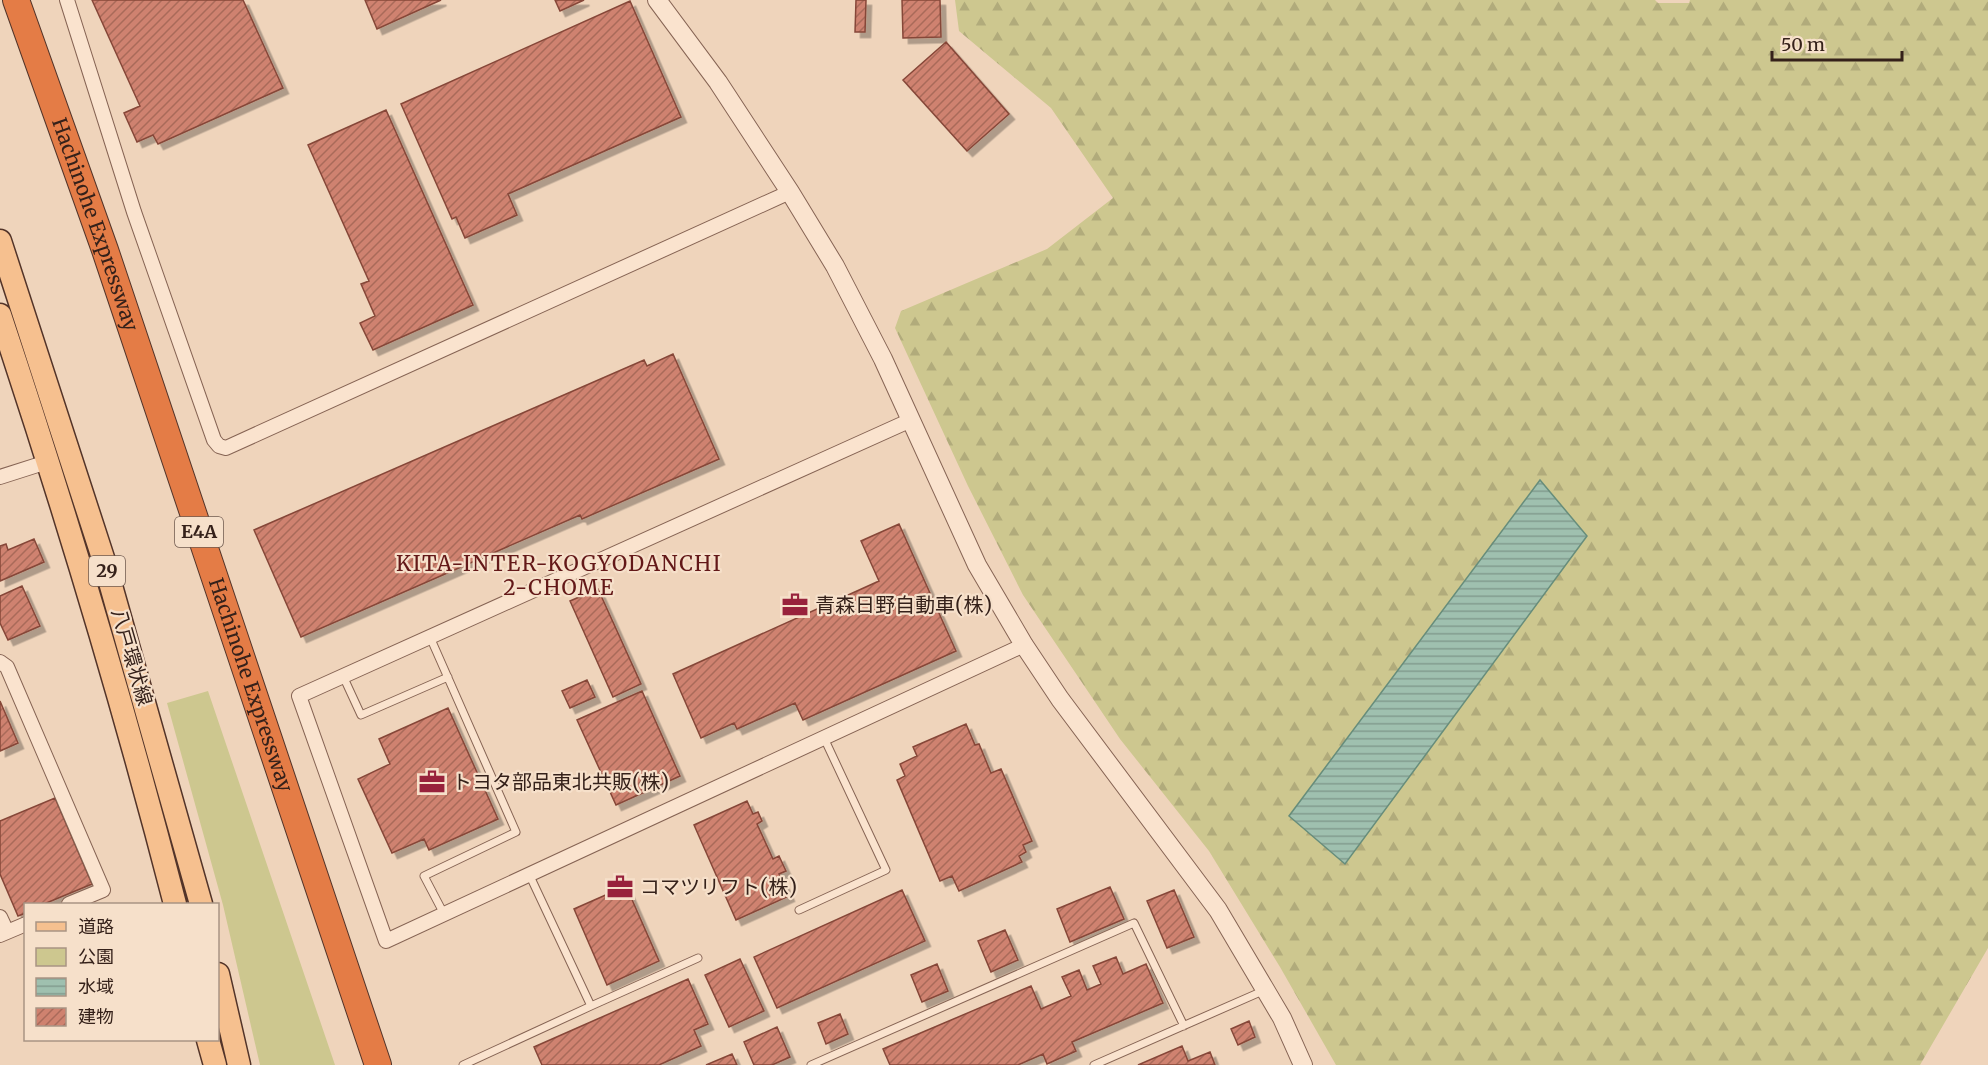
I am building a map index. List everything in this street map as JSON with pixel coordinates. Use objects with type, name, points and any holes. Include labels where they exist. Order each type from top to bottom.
[{"type":"highway","name":"Hachinohe Expressway","points":[[16,0],[105,250],[378,1065]]},
{"type":"main road","name":"八戸環状線","points":[[0,241],[104,561],[201,903]]},
{"type":"main road","name":"八戸環状線","points":[[0,315],[82,569],[125,716],[175,903]]},
{"type":"main road","points":[[219,978],[239,1065]]},
{"type":"main road","points":[[208,1041],[215,1065]]},
{"type":"street","points":[[67,0],[134,212],[214,440],[219,446],[226,448],[790,192]]},
{"type":"street","points":[[657,0],[717,82],[790,192],[835,266],[883,359],[977,565],[1024,645],[1060,699],[1218,910],[1282,1018],[1303,1065]]},
{"type":"street","points":[[911,420],[299,696],[386,941],[1024,645]]},
{"type":"street","points":[[0,477],[47,462]]},
{"type":"street","points":[[0,662],[7,667],[104,890],[72,903]]},
{"type":"street","points":[[0,916],[3,933],[24,925]]},
{"type":"lane","points":[[430,637],[516,832],[424,876],[444,914]]},
{"type":"lane","points":[[343,676],[361,715],[448,677]]},
{"type":"lane","points":[[799,910],[886,870],[824,738]]},
{"type":"lane","points":[[530,874],[591,1006]]},
{"type":"lane","points":[[811,1065],[1134,923],[1184,1026]]},
{"type":"lane","points":[[463,1065],[698,958]]},
{"type":"lane","points":[[1094,1065],[1265,990]]},
{"type":"green space","points":[[955,0],[1655,0],[1658,3],[1689,3],[1690,0],[1988,0],[1988,948],[1920,1065],[1336,1065],[1280,967],[1209,851],[1120,739],[1023,595],[968,486],[895,328],[901,311],[1047,249],[1113,198],[1051,108],[959,31]]},
{"type":"green space","points":[[208,691],[335,1065],[260,1065],[223,905],[167,703]]},
{"type":"water","points":[[1540,480],[1587,536],[1345,864],[1289,816]]},
{"type":"building","points":[[92,0],[243,0],[283,88],[158,144],[153,135],[137,142],[124,113],[140,106]]},
{"type":"building","points":[[365,0],[441,0],[377,29]]},
{"type":"building","points":[[555,0],[584,0],[560,11]]},
{"type":"building","points":[[856,0],[866,0],[865,32],[855,32]]},
{"type":"building","points":[[902,0],[940,0],[941,37],[903,38]]},
{"type":"building","points":[[630,1],[681,117],[508,194],[517,215],[465,238],[456,217],[452,219],[401,104]]},
{"type":"building","points":[[946,42],[1009,114],[967,151],[903,80]]},
{"type":"building","points":[[386,110],[473,305],[373,350],[360,323],[375,316],[361,284],[369,281],[308,145]]},
{"type":"building","points":[[673,354],[719,459],[582,519],[580,515],[301,637],[254,530],[644,360],[647,366]]},
{"type":"building","points":[[899,524],[956,651],[803,720],[795,703],[737,729],[734,723],[701,738],[673,674],[879,581],[861,541]]},
{"type":"building","points":[[34,539],[44,562],[0,581],[0,546],[6,544],[8,550]]},
{"type":"building","points":[[22,586],[40,626],[8,640],[0,623],[0,596]]},
{"type":"building","points":[[598,589],[641,684],[613,697],[570,601]]},
{"type":"building","points":[[587,680],[595,697],[570,708],[562,691]]},
{"type":"building","points":[[642,691],[680,776],[616,805],[577,720]]},
{"type":"building","points":[[0,701],[18,743],[0,751]]},
{"type":"building","points":[[448,708],[498,819],[429,850],[424,839],[392,853],[358,779],[390,764],[379,739]]},
{"type":"building","points":[[966,724],[975,745],[979,744],[991,773],[1001,769],[1032,841],[1023,845],[1026,852],[1019,856],[1022,862],[959,891],[952,876],[940,881],[897,780],[905,776],[900,764],[917,756],[913,747]]},
{"type":"building","points":[[55,798],[92,884],[46,903],[24,903],[24,914],[18,916],[0,874],[0,821]]},
{"type":"building","points":[[747,801],[753,814],[758,812],[762,821],[757,824],[773,859],[779,856],[786,871],[779,874],[789,896],[736,920],[694,825]]},
{"type":"building","points":[[626,886],[659,961],[607,985],[574,909]]},
{"type":"building","points":[[1110,887],[1124,919],[1070,942],[1057,909]]},
{"type":"building","points":[[902,890],[925,941],[777,1008],[754,957]]},
{"type":"building","points":[[1174,890],[1194,937],[1167,948],[1147,901]]},
{"type":"building","points":[[1005,930],[1018,960],[991,972],[978,941]]},
{"type":"building","points":[[1116,957],[1123,974],[1146,964],[1163,1003],[1072,1042],[1076,1051],[1047,1064],[1043,1054],[1018,1065],[890,1065],[883,1049],[1031,986],[1041,1009],[1071,996],[1062,977],[1079,970],[1087,990],[1101,984],[1093,966]]},
{"type":"building","points":[[740,959],[764,1011],[729,1027],[705,975]]},
{"type":"building","points":[[937,964],[948,991],[922,1002],[911,975]]},
{"type":"building","points":[[688,979],[708,1024],[694,1030],[701,1046],[659,1065],[542,1065],[534,1047]]},
{"type":"building","points":[[840,1014],[848,1034],[826,1044],[818,1023]]},
{"type":"building","points":[[1249,1021],[1255,1037],[1238,1045],[1231,1029]]},
{"type":"building","points":[[777,1027],[790,1057],[772,1065],[754,1065],[744,1042]]},
{"type":"building","points":[[1182,1046],[1188,1061],[1210,1052],[1215,1065],[1138,1065]]},
{"type":"building","points":[[732,1054],[737,1065],[706,1065]]},
{"type":"place","name":"青森日野自動車(株)","points":[[795,605]]},
{"type":"place","name":"トヨタ部品東北共販(株)","points":[[432,782]]},
{"type":"place","name":"コマツリフト(株)","points":[[620,887]]},
{"type":"district","name":"KITA-INTER-KOGYODANCHI 2-CHOME","points":[[559,576]]}]
